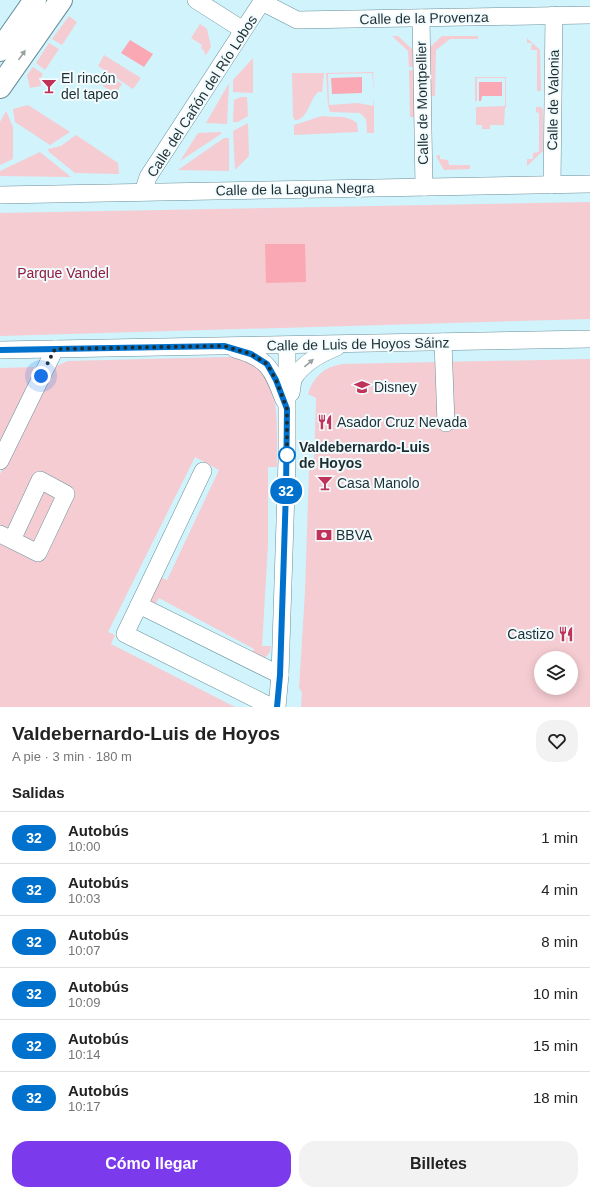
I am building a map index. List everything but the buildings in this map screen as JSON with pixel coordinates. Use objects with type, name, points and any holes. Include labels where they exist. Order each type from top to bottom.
[{"type":"main road","points":[[0,50],[35,0]]},
{"type":"main road","points":[[0,87],[61,0]]},
{"type":"street","points":[[196,0],[243,30]]},
{"type":"street","name":"Calle del Cañón del Río Lobos","points":[[142,192],[148,177],[263,1]]},
{"type":"street","name":"Calle de la Provenza","points":[[263,1],[297,20],[590,15]]},
{"type":"street","name":"Calle de Valonia","points":[[552,185],[554,15]]},
{"type":"street","name":"Calle de Montpellier","points":[[421,18],[424,187]]},
{"type":"street","name":"Calle de la Laguna Negra","points":[[0,195],[590,184]]},
{"type":"street","name":"Calle de Luis de Hoyos Sáinz","points":[[0,350],[590,339]]},
{"type":"street","points":[[443,342],[446,423]]},
{"type":"street","points":[[287,409],[294,378],[308,363],[325,352],[345,344]]},
{"type":"street","points":[[277,707],[280,675],[287,460],[287,345]]},
{"type":"street","points":[[224,346],[251,354],[267,364],[276,380],[287,409]]},
{"type":"street","points":[[0,461],[55,349]]},
{"type":"street","points":[[203,471],[125,634],[272,707]]},
{"type":"street","points":[[140,605],[280,675]]},
{"type":"green space","points":[[69,16],[77,22],[62,45],[52,39]]},
{"type":"green space","points":[[200,24],[207,29],[211,47],[206,55],[201,48],[202,45],[191,38]]},
{"type":"green space","points":[[392,36],[398,36],[414,51],[414,67],[409,67],[408,51]]},
{"type":"green space","points":[[442,36],[478,36],[478,39],[450,39],[436,50],[435,96],[429,96],[429,48]]},
{"type":"green space","points":[[527,38],[540,50],[541,91],[537,91],[537,50],[531,50],[532,43],[527,43]]},
{"type":"green space","points":[[49,43],[59,49],[45,70],[36,63]]},
{"type":"green space","points":[[104,55],[141,78],[133,89],[98,66]]},
{"type":"green space","points":[[253,58],[253,93],[233,92],[233,80]]},
{"type":"green space","points":[[33,67],[43,74],[40,79],[41,86],[30,88],[27,75]]},
{"type":"green space","points":[[409,70],[414,70],[415,117],[410,117]]},
{"type":"green space","points":[[373,72],[374,94],[372,73],[328,74],[329,105],[358,103],[373,106],[374,97],[374,133],[367,133],[366,119],[360,113],[330,112],[328,105],[326,73]]},
{"type":"green space","points":[[292,73],[324,73],[322,92],[318,92],[303,117],[295,120],[293,117]]},
{"type":"green space","points":[[107,74],[122,84],[115,94],[100,84]]},
{"type":"green space","points":[[475,77],[506,77],[506,107],[504,125],[490,125],[490,129],[482,129],[482,125],[476,125],[476,108],[505,106],[505,78],[477,78],[477,101],[475,101]]},
{"type":"green space","points":[[229,83],[227,124],[206,123]]},
{"type":"green space","points":[[241,97],[247,97],[248,116],[238,122],[233,122],[234,100]]},
{"type":"green space","points":[[28,105],[70,132],[50,145],[15,122],[13,109]]},
{"type":"green space","points":[[536,107],[541,107],[543,110],[543,151],[527,166],[527,159],[533,159],[533,153],[539,152],[539,113],[536,112]]},
{"type":"green space","points":[[6,111],[13,127],[13,159],[0,165],[0,122]]},
{"type":"green space","points":[[322,116],[349,118],[357,123],[358,132],[294,135],[294,125]]},
{"type":"green space","points":[[248,123],[249,156],[235,170],[233,131]]},
{"type":"green space","points":[[221,132],[221,134],[180,161],[198,133]]},
{"type":"green space","points":[[76,135],[118,163],[119,174],[75,173],[49,152],[48,149],[61,146]]},
{"type":"green space","points":[[224,138],[229,138],[229,171],[178,170]]},
{"type":"green space","points":[[40,152],[71,177],[0,176],[0,171]]},
{"type":"green space","points":[[440,155],[440,159],[448,160],[449,165],[470,165],[470,169],[444,170],[436,156]]},
{"type":"green space","name":"Parque Vandel","points":[[590,202],[590,319],[0,336],[0,213]]},
{"type":"green space","points":[[228,357],[247,361],[260,369],[269,382],[274,397],[277,433],[277,467],[268,467],[268,545],[262,646],[271,646],[270,652],[265,658],[249,657],[254,649],[159,598],[153,608],[148,603],[157,575],[167,580],[219,470],[195,457],[108,632],[115,635],[111,644],[235,707],[0,707],[0,474],[50,374],[56,366],[68,361]]},
{"type":"green space","points":[[590,359],[590,707],[301,707],[302,692],[299,688],[305,592],[309,471],[314,467],[316,398],[308,394],[316,378],[325,370],[336,365]]},
{"type":"green space","points":[[35,367],[37,375],[0,447],[0,368]]},
{"type":"shaded area","points":[[130,40],[153,54],[144,67],[121,53]]},
{"type":"shaded area","points":[[362,77],[362,93],[332,94],[331,78]]},
{"type":"shaded area","points":[[479,82],[502,82],[502,96],[482,96],[481,101],[479,101]]},
{"type":"shaded area","points":[[265,244],[305,244],[306,282],[266,283]]},
{"type":"bus line","name":"32","points":[[0,350],[224,346],[251,354],[267,364],[276,380],[287,409],[287,460],[280,675],[277,707]]},
{"type":"place","name":"El rincón del tapeo","points":[[49,86]]},
{"type":"place","name":"Disney","points":[[362,387]]},
{"type":"place","name":"Asador Cruz Nevada","points":[[325,422]]},
{"type":"place","name":"Valdebernardo-Luis de Hoyos","points":[[287,455]]},
{"type":"place","name":"Casa Manolo","points":[[325,483]]},
{"type":"place","name":"BBVA","points":[[324,535]]},
{"type":"place","name":"Castizo","points":[[566,634]]},
{"type":"route","points":[[41,376],[55,349],[224,346],[251,354],[267,364],[276,380],[287,409],[287,460],[287,455]]}]
